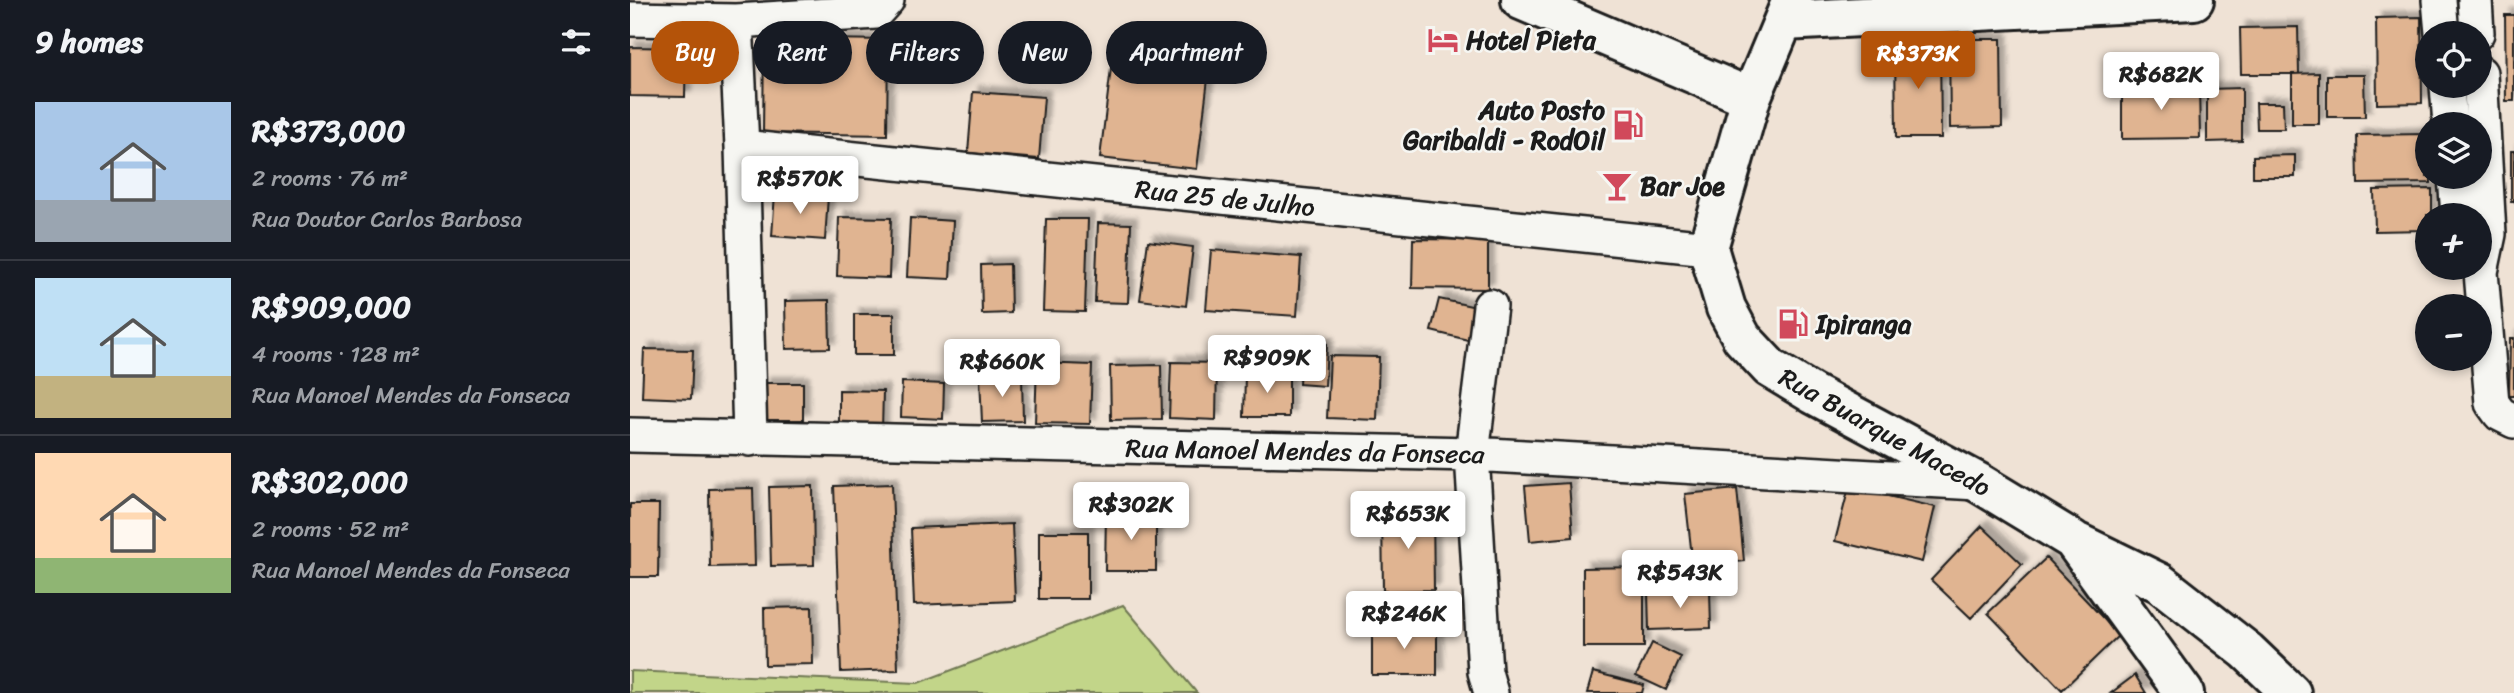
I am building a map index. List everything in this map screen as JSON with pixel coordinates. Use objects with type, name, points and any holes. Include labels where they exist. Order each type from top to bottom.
[{"type":"main road","points":[[1521,0],[1751,98]]},
{"type":"main road","points":[[1708,248],[1751,98],[1788,11],[2194,0]]},
{"type":"main road","name":"Rua Buarque Macedo","points":[[1708,248],[1726,309],[1742,338],[1770,368],[1812,394],[1979,483],[2073,540],[2184,693]]},
{"type":"main road","points":[[2073,540],[2160,583],[2247,651],[2291,693]]},
{"type":"street","points":[[630,19],[736,21],[876,12],[887,0]]},
{"type":"street","points":[[2439,0],[2441,21]]},
{"type":"street","points":[[2475,0],[2476,21]]},
{"type":"street","points":[[739,84],[750,439]]},
{"type":"street","points":[[2482,98],[2488,203]]},
{"type":"street","name":"Rua 25 de Julho","points":[[742,147],[1708,248]]},
{"type":"street","points":[[2481,280],[2492,403],[2500,414],[2513,421]]},
{"type":"street","points":[[1490,306],[1472,454],[1485,671],[1491,693]]},
{"type":"street","name":"Rua Manoel Mendes da Fonseca","points":[[630,435],[1472,454],[1979,483]]},
{"type":"green space","points":[[1123,605],[1197,693],[630,693],[630,671],[918,683]]},
{"type":"building","points":[[2505,15],[2514,15],[2514,101],[2506,101]]},
{"type":"building","points":[[2421,17],[2421,21],[2415,21],[2415,98],[2422,98],[2422,103],[2377,104],[2376,18]]},
{"type":"building","points":[[2298,27],[2299,74],[2241,74],[2240,28]]},
{"type":"building","points":[[852,39],[866,40],[866,84],[888,84],[887,135],[763,133],[764,84],[852,84]]},
{"type":"building","points":[[1949,39],[2001,39],[2002,127],[1950,128]]},
{"type":"building","points":[[1895,44],[1940,44],[1941,138],[1896,138]]},
{"type":"building","points":[[630,47],[651,47],[651,84],[685,84],[685,97],[630,96]]},
{"type":"building","points":[[2319,73],[2319,124],[2292,124],[2292,74]]},
{"type":"building","points":[[2327,75],[2364,75],[2365,117],[2327,117]]},
{"type":"building","points":[[1109,84],[1207,84],[1197,169],[1100,158]]},
{"type":"building","points":[[2122,86],[2199,86],[2200,138],[2122,139]]},
{"type":"building","points":[[2242,88],[2242,141],[2207,142],[2207,89]]},
{"type":"building","points":[[973,92],[1044,97],[1039,159],[968,153]]},
{"type":"building","points":[[2256,103],[2283,103],[2284,129],[2257,129]]},
{"type":"building","points":[[2415,134],[2415,183],[2358,184],[2357,135]]},
{"type":"building","points":[[2511,151],[2514,151],[2514,202],[2511,202]]},
{"type":"building","points":[[2295,155],[2295,177],[2253,177],[2253,156]]},
{"type":"building","points":[[2432,189],[2432,203],[2415,203],[2415,230],[2375,231],[2374,190]]},
{"type":"building","points":[[775,193],[828,196],[825,240],[772,236]]},
{"type":"building","points":[[839,217],[891,218],[889,278],[837,276]]},
{"type":"building","points":[[910,218],[953,221],[950,279],[907,277]]},
{"type":"building","points":[[1046,219],[1088,219],[1085,312],[1043,311]]},
{"type":"building","points":[[1098,223],[1131,224],[1128,303],[1095,302]]},
{"type":"building","points":[[1413,239],[1488,240],[1488,289],[1412,288]]},
{"type":"building","points":[[1148,241],[1193,247],[1186,306],[1140,300]]},
{"type":"building","points":[[1211,250],[1301,257],[1297,316],[1206,310]]},
{"type":"building","points":[[1010,264],[1011,313],[982,314],[981,265]]},
{"type":"building","points":[[1439,299],[1476,307],[1468,340],[1431,331]]},
{"type":"building","points":[[829,300],[830,348],[786,349],[785,301]]},
{"type":"building","points":[[854,314],[894,314],[894,355],[854,355]]},
{"type":"building","points":[[2510,338],[2514,338],[2514,396],[2509,396]]},
{"type":"building","points":[[1301,343],[1327,344],[1325,386],[1299,384]]},
{"type":"building","points":[[644,349],[693,350],[691,399],[642,397]]},
{"type":"building","points":[[1330,356],[1379,357],[1377,420],[1327,418]]},
{"type":"building","points":[[1171,362],[1217,363],[1216,420],[1169,418]]},
{"type":"building","points":[[1037,363],[1092,365],[1090,424],[1035,423]]},
{"type":"building","points":[[1161,365],[1162,419],[1111,420],[1110,366]]},
{"type":"building","points":[[1245,373],[1289,373],[1289,417],[1244,417]]},
{"type":"building","points":[[1022,376],[1023,421],[982,422],[980,377]]},
{"type":"building","points":[[902,382],[944,384],[943,419],[901,417]]},
{"type":"building","points":[[764,383],[803,383],[803,420],[764,420]]},
{"type":"building","points":[[839,390],[883,391],[882,431],[839,430]]},
{"type":"building","points":[[1569,483],[1573,537],[1530,541],[1525,486]]},
{"type":"building","points":[[892,484],[898,670],[841,672],[834,486]]},
{"type":"building","points":[[813,486],[814,565],[771,566],[769,487]]},
{"type":"building","points":[[1849,487],[1935,507],[1922,562],[1835,541]]},
{"type":"building","points":[[753,488],[755,566],[710,567],[709,489]]},
{"type":"building","points":[[1737,489],[1744,561],[1693,566],[1685,494]]},
{"type":"building","points":[[630,504],[659,504],[658,577],[630,577]]},
{"type":"building","points":[[1433,511],[1434,590],[1383,591],[1382,512]]},
{"type":"building","points":[[1106,512],[1156,512],[1156,571],[1105,571]]},
{"type":"building","points":[[1012,524],[1015,601],[914,605],[911,528]]},
{"type":"building","points":[[1982,526],[2022,564],[1971,618],[1931,580]]},
{"type":"building","points":[[1039,532],[1088,532],[1088,599],[1039,599]]},
{"type":"building","points":[[2046,558],[2119,635],[2062,690],[1988,613]]},
{"type":"building","points":[[1644,567],[1644,647],[1583,647],[1583,568]]},
{"type":"building","points":[[1710,590],[1711,628],[1649,630],[1648,592]]},
{"type":"building","points":[[1406,595],[1407,620],[1378,621],[1377,597]]},
{"type":"building","points":[[812,607],[813,664],[765,665],[764,608]]},
{"type":"building","points":[[1372,626],[1437,627],[1437,675],[1372,675]]},
{"type":"building","points":[[1652,643],[1681,657],[1666,690],[1636,676]]},
{"type":"building","points":[[1593,672],[1644,685],[1642,693],[1587,693]]},
{"type":"building","points":[[2135,675],[2146,693],[2111,693]]},
{"type":"place","name":"Hotel Pieta","points":[[1443,40]]},
{"type":"place","name":"Auto Posto Garibaldi - RodOil","points":[[1628,125]]},
{"type":"place","name":"Bar Joe","points":[[1617,186]]},
{"type":"place","name":"Ipiranga","points":[[1793,324]]}]
